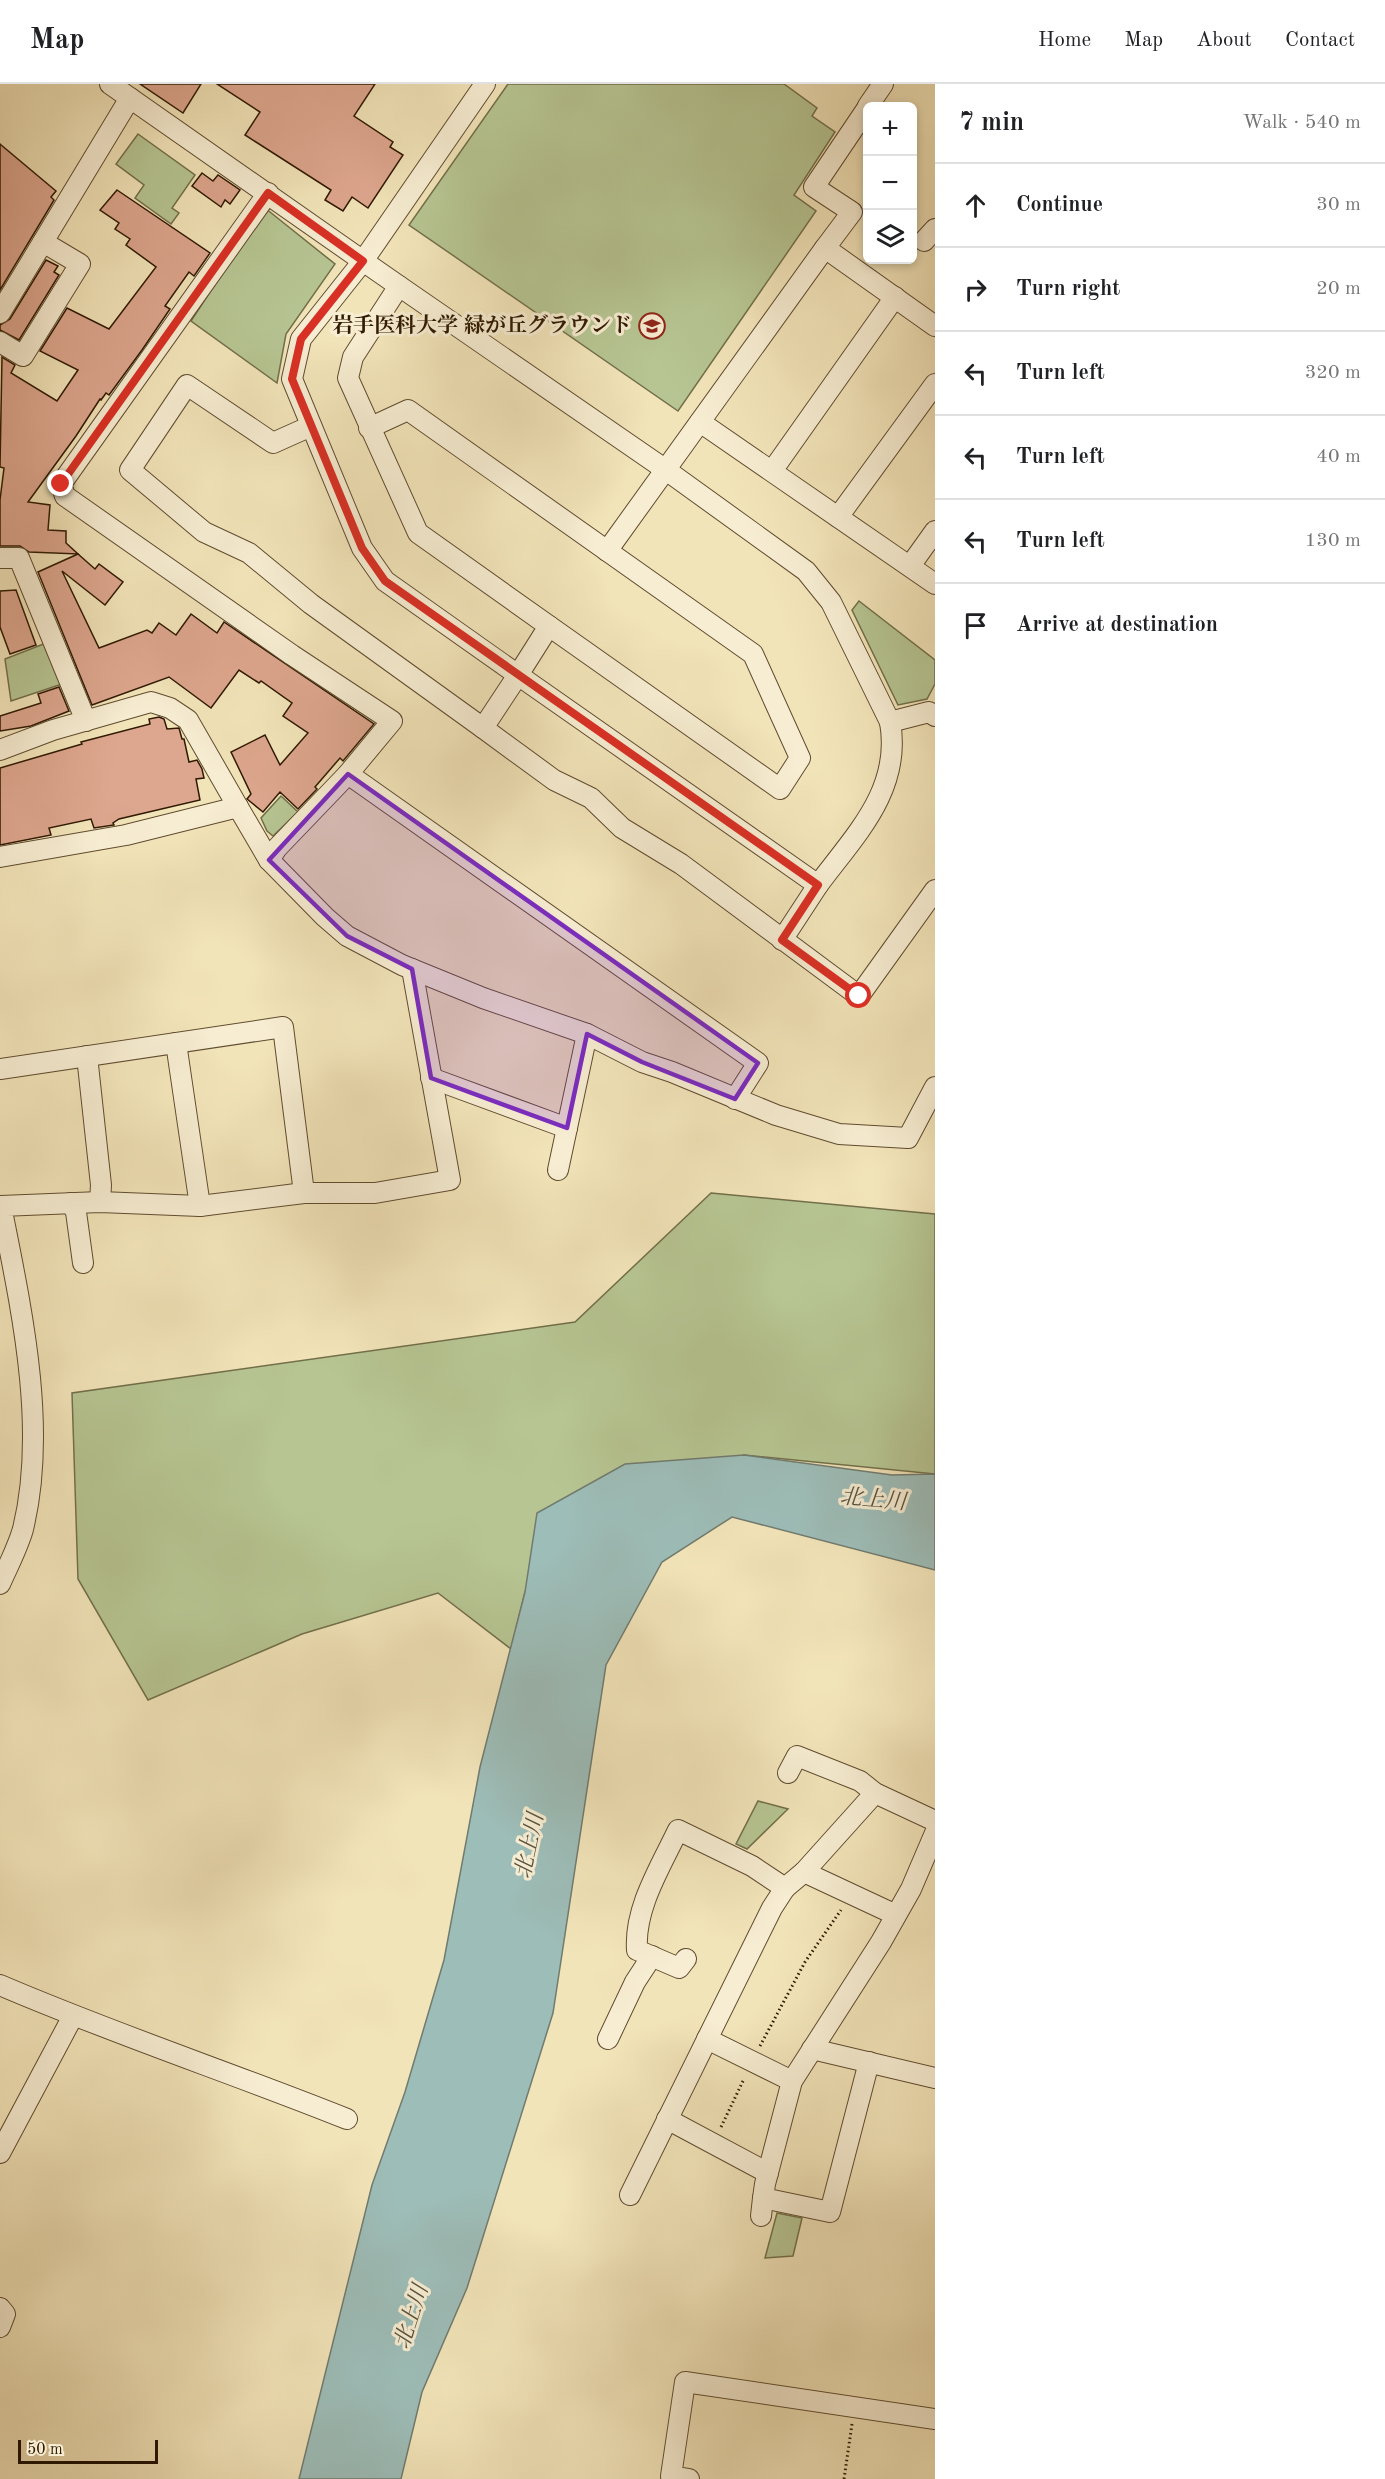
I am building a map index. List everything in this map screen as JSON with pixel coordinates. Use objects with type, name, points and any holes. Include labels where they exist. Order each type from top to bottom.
[{"type":"street","points":[[485,84],[363,261],[301,339],[292,379],[311,426],[362,548],[385,581],[818,885]]},
{"type":"street","points":[[871,102],[883,84]]},
{"type":"street","points":[[0,313],[43,242],[121,89],[363,261],[666,470],[806,571],[831,602],[890,722],[894,743],[888,779],[873,811],[818,885],[782,940]]},
{"type":"street","points":[[607,551],[852,212],[814,187],[863,114]]},
{"type":"street","points":[[268,193],[61,484],[64,496],[392,721],[348,774],[277,848],[269,860]]},
{"type":"street","points":[[0,342],[23,356],[80,264],[43,242]]},
{"type":"street","points":[[825,248],[935,326]]},
{"type":"street","points":[[369,428],[408,410],[753,654],[801,758],[780,789],[418,532],[369,428],[348,378],[352,357],[399,286]]},
{"type":"street","points":[[772,471],[895,297]]},
{"type":"street","points":[[838,517],[935,384]]},
{"type":"street","points":[[311,426],[273,443],[187,386],[130,470],[204,532],[249,552],[311,604],[554,780],[591,798],[622,828],[681,864],[859,996],[935,890]]},
{"type":"street","points":[[700,422],[935,584]]},
{"type":"street","points":[[910,566],[935,531]]},
{"type":"street","points":[[0,558],[19,558],[86,721]]},
{"type":"street","points":[[483,728],[549,626]]},
{"type":"street","points":[[0,750],[53,730],[151,702],[170,708],[188,720],[269,860],[347,936],[412,969],[483,998],[587,1034],[642,1062],[776,1115],[839,1134],[908,1138],[935,1086]]},
{"type":"street","points":[[890,722],[928,712],[935,716]]},
{"type":"street","points":[[348,774],[758,1063],[735,1099]]},
{"type":"street","points":[[0,857],[126,835],[238,807]]},
{"type":"street","points":[[0,1584],[22,1531],[32,1483],[33,1425],[21,1311],[0,1204],[100,1202],[200,1206],[304,1193],[375,1193],[450,1180],[412,969]]},
{"type":"street","points":[[0,1069],[283,1027],[304,1193]]},
{"type":"street","points":[[558,1170],[587,1034]]},
{"type":"street","points":[[176,1043],[200,1206]]},
{"type":"street","points":[[87,1056],[101,1185],[100,1202]]},
{"type":"street","points":[[431,1078],[567,1128]]},
{"type":"street","points":[[71,1203],[76,1212],[83,1263]]},
{"type":"street","points":[[788,1773],[797,1756],[860,1781],[875,1793],[935,1821]]},
{"type":"street","points":[[630,2194],[772,1908],[785,1888],[804,1872],[875,1793]]},
{"type":"street","points":[[686,1959],[680,1968],[638,1950],[636,1935],[648,1892],[678,1830],[752,1866],[785,1888]]},
{"type":"street","points":[[869,2062],[830,2212],[762,2207],[768,2173],[792,2081],[911,1889],[935,1833]]},
{"type":"street","points":[[804,1872],[896,1915]]},
{"type":"street","points":[[608,2039],[635,1982],[652,1956]]},
{"type":"street","points":[[0,1985],[73,2016],[241,2076],[347,2119]]},
{"type":"street","points":[[0,2153],[73,2016]]},
{"type":"street","points":[[707,2039],[792,2081]]},
{"type":"street","points":[[812,2049],[935,2078]]},
{"type":"street","points":[[667,2119],[768,2173]]},
{"type":"street","points":[[0,2308],[4,2314],[0,2327]]},
{"type":"street","points":[[688,2479],[671,2476],[685,2382],[935,2419]]},
{"type":"path","points":[[717,2135],[752,2061],[805,1962],[853,1894]]},
{"type":"path","points":[[844,2479],[855,2407]]},
{"type":"highlighted area","points":[[348,774],[758,1063],[735,1099],[642,1062],[587,1034],[567,1128],[431,1078],[412,969],[347,936],[269,860]]},
{"type":"green space","name":"岩手医科大学 緑が丘グラウンド","points":[[508,84],[784,84],[817,108],[812,116],[835,132],[794,195],[816,211],[678,411],[409,225]]},
{"type":"green space","points":[[138,134],[195,175],[172,208],[179,213],[171,224],[135,198],[144,185],[116,164]]},
{"type":"green space","points":[[265,208],[335,264],[286,334],[277,383],[191,321]]},
{"type":"green space","points":[[859,601],[935,660],[935,684],[927,699],[898,705],[852,610]]},
{"type":"green space","points":[[46,643],[62,684],[11,701],[5,659]]},
{"type":"green space","points":[[281,796],[298,812],[273,836],[267,831],[261,818]]},
{"type":"green space","points":[[711,1193],[935,1214],[935,1474],[744,1455],[525,1592],[511,1649],[438,1593],[302,1634],[148,1700],[78,1579],[72,1393],[575,1322]]},
{"type":"green space","points":[[758,1801],[788,1809],[747,1849],[736,1844]]},
{"type":"green space","points":[[777,2213],[802,2218],[793,2256],[765,2258]]},
{"type":"water","name":"北上川","points":[[744,1455],[892,1475],[935,1474],[935,1570],[732,1517],[662,1562],[606,1665],[553,2013],[467,2288],[422,2392],[401,2479],[299,2479],[372,2185],[405,2092],[444,1960],[480,1767],[525,1592],[537,1513],[625,1464]]},
{"type":"building","points":[[140,84],[201,84],[183,113]]},
{"type":"building","points":[[217,84],[375,84],[354,116],[393,142],[390,147],[403,155],[368,208],[352,197],[343,211],[325,200],[331,190],[245,135],[260,112]]},
{"type":"building","points":[[0,144],[56,191],[51,197],[54,200],[0,290]]},
{"type":"building","points":[[202,173],[213,181],[218,175],[240,190],[230,204],[225,200],[221,207],[192,186]]},
{"type":"building","points":[[117,190],[210,253],[194,276],[189,272],[165,306],[170,309],[142,350],[109,395],[106,393],[100,399],[28,502],[50,505],[48,530],[66,531],[66,543],[78,554],[29,552],[20,546],[0,546],[0,500],[4,468],[0,467],[2,357],[15,365],[11,373],[57,401],[78,370],[40,351],[67,308],[109,329],[156,267],[126,245],[130,239],[115,229],[119,223],[100,210]]},
{"type":"building","points":[[46,260],[58,266],[54,272],[59,275],[19,340],[0,330],[0,325],[10,319]]},
{"type":"building","points":[[78,554],[95,569],[99,564],[123,582],[105,605],[62,571],[99,648],[147,630],[152,633],[159,623],[176,635],[191,614],[217,633],[224,622],[374,724],[343,761],[340,758],[315,787],[317,789],[298,809],[280,792],[263,812],[247,799],[251,794],[231,752],[265,735],[280,765],[308,733],[283,716],[292,703],[261,681],[259,683],[239,670],[211,708],[169,677],[92,705],[38,572]]},
{"type":"building","points":[[16,590],[36,645],[10,654],[0,627],[0,591]]},
{"type":"building","points":[[59,687],[69,711],[31,726],[0,731],[0,716],[41,703],[38,694]]},
{"type":"building","points":[[159,717],[164,719],[167,729],[179,728],[189,762],[197,760],[202,769],[204,778],[196,779],[200,800],[119,819],[113,823],[114,825],[94,828],[91,819],[49,828],[51,835],[0,845],[0,768],[82,744],[81,742],[150,724],[149,719]]},
{"type":"place","name":"岩手医科大学 緑が丘グラウンド","points":[[652,326]]},
{"type":"route","points":[[61,484],[268,193],[363,261],[301,339],[292,379],[362,548],[385,581],[818,885],[782,940],[859,996]]}]
